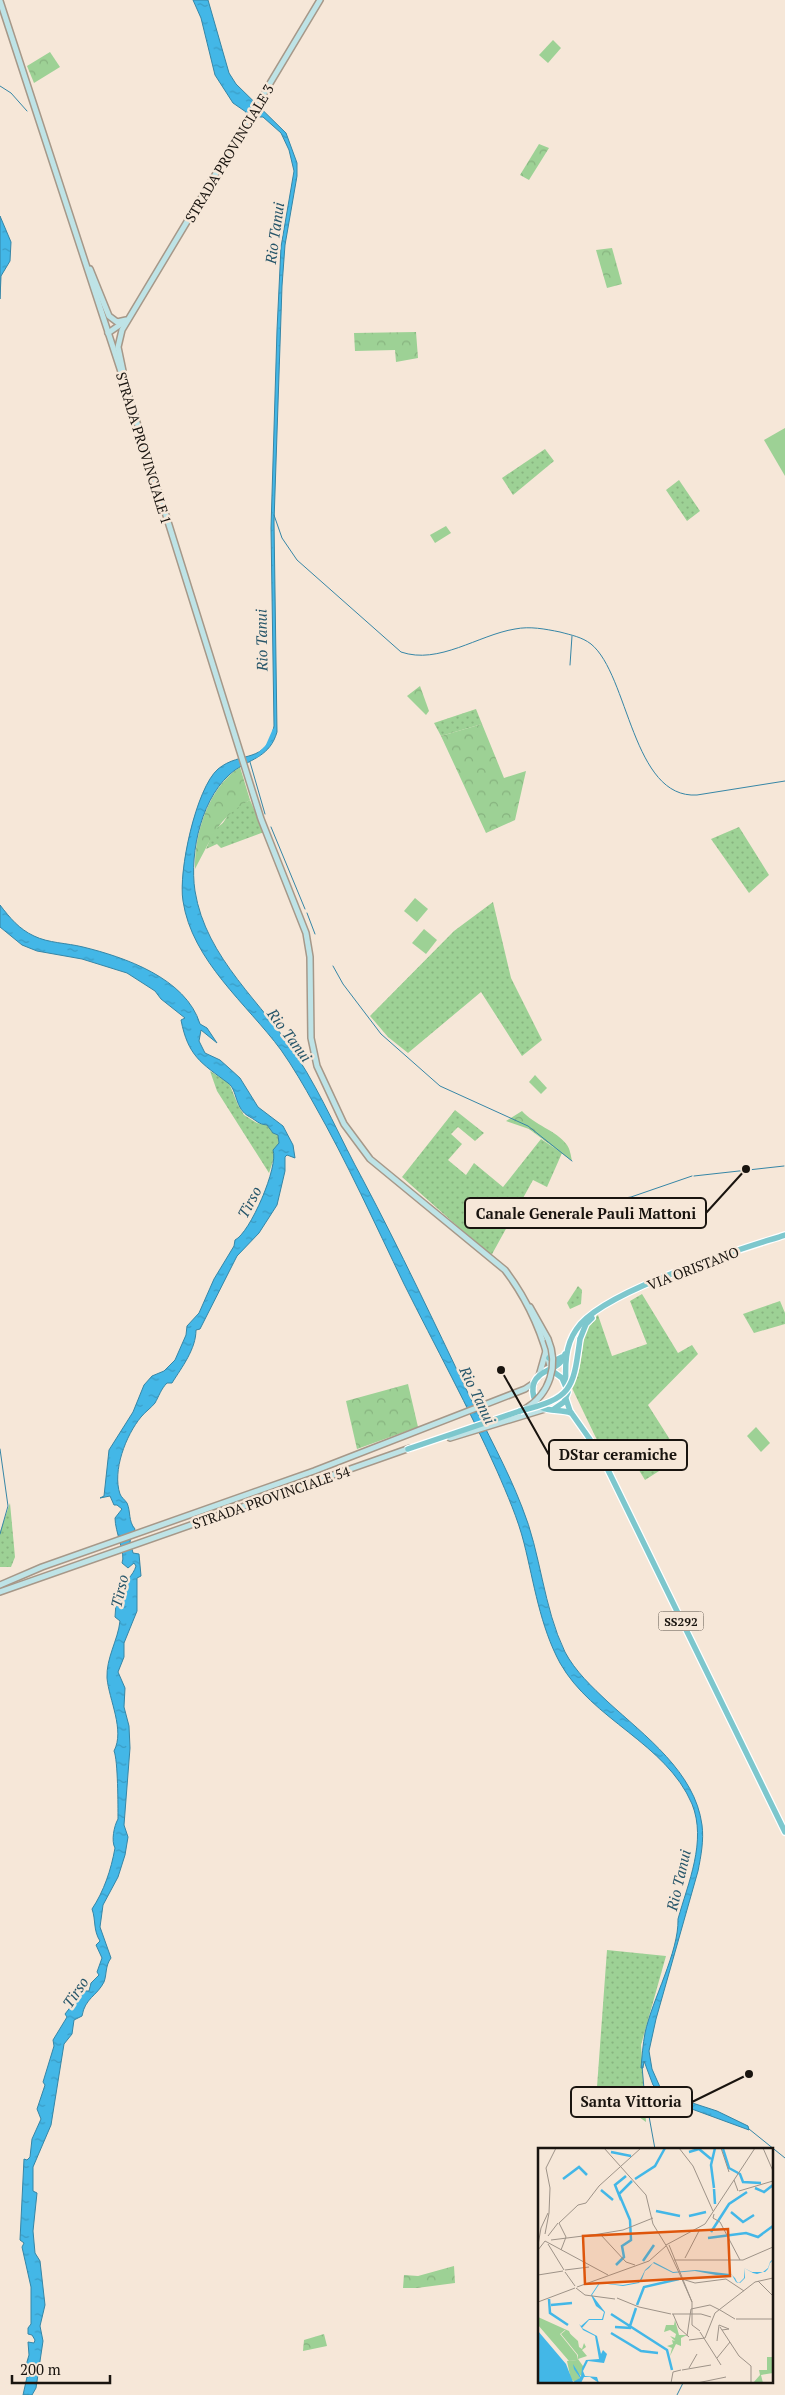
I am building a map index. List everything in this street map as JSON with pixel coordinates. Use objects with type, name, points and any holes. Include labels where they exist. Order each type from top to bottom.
[{"type":"main road","name":"STRADA PROVINCIALE 3","points":[[136,305],[320,0]]},
{"type":"main road","name":"STRADA PROVINCIALE 1","points":[[0,1],[124,381],[261,819],[291,894],[309,946],[310,1030],[313,1053],[324,1084],[344,1124],[370,1159],[498,1263],[516,1286],[546,1341]]},
{"type":"main road","points":[[85,261],[95,278],[109,316],[117,322],[126,320]]},
{"type":"main road","points":[[108,333],[126,320],[136,305]]},
{"type":"main road","points":[[124,381],[118,346],[122,330],[136,305]]},
{"type":"main road","points":[[108,333],[122,330]]},
{"type":"main road","name":"VIA ORISTANO","points":[[551,1370],[563,1360],[571,1339],[581,1323],[605,1306],[664,1276],[785,1234]]},
{"type":"main road","points":[[462,1432],[549,1402],[565,1391],[576,1372],[580,1338],[586,1324],[605,1306]]},
{"type":"main road","points":[[520,1411],[541,1396],[550,1379],[553,1357],[546,1341]]},
{"type":"main road","points":[[546,1341],[551,1370],[562,1378],[566,1385]]},
{"type":"main road","points":[[539,1376],[546,1354],[546,1341]]},
{"type":"main road","points":[[549,1358],[556,1361],[566,1353]]},
{"type":"main road","name":"VIA ORISTANO","points":[[566,1353],[566,1385]]},
{"type":"main road","name":"SS292","points":[[534,1383],[539,1376],[551,1370]]},
{"type":"main road","points":[[2,1588],[42,1567],[294,1478],[525,1389],[534,1383]]},
{"type":"main road","points":[[534,1383],[535,1400],[548,1409],[563,1410],[571,1413]]},
{"type":"main road","name":"SS292","points":[[566,1385],[568,1392],[566,1399],[571,1413],[607,1468],[785,1832]]},
{"type":"main road","points":[[408,1449],[462,1432],[560,1406],[566,1399]]},
{"type":"main road","name":"STRADA PROVINCIALE 54","points":[[2,1588],[299,1488],[408,1449]]},
{"type":"green space","points":[[553,40],[561,48],[548,63],[539,55]]},
{"type":"green space","points":[[50,52],[60,67],[34,83],[27,66]]},
{"type":"green space","points":[[539,144],[549,148],[529,180],[520,175]]},
{"type":"green space","points":[[612,248],[622,284],[607,288],[596,250]]},
{"type":"green space","points":[[416,332],[418,358],[396,362],[395,350],[355,351],[354,333]]},
{"type":"green space","points":[[785,428],[785,476],[764,440]]},
{"type":"green space","points":[[545,449],[554,461],[513,495],[502,478]]},
{"type":"green space","points":[[679,480],[700,511],[687,521],[666,490]]},
{"type":"green space","points":[[446,526],[451,533],[435,543],[430,535]]},
{"type":"green space","points":[[420,686],[429,711],[426,715],[407,696]]},
{"type":"green space","points":[[476,709],[482,724],[441,736],[434,723]]},
{"type":"green space","points":[[482,724],[504,778],[526,771],[515,820],[486,833],[441,736]]},
{"type":"green space","points":[[240,767],[250,800],[230,814],[216,830],[195,869],[197,841],[205,812],[220,786]]},
{"type":"green space","points":[[250,800],[264,832],[221,848],[217,844],[206,849],[214,830],[223,823],[231,810]]},
{"type":"green space","points":[[739,827],[769,875],[749,893],[711,839]]},
{"type":"green space","points":[[415,898],[428,909],[417,922],[404,911]]},
{"type":"green space","points":[[493,902],[511,978],[542,1040],[522,1056],[481,992],[408,1053],[388,1037],[370,1016],[454,931]]},
{"type":"green space","points":[[424,929],[437,940],[426,954],[412,943]]},
{"type":"green space","points":[[210,1071],[229,1083],[244,1115],[257,1123],[267,1125],[273,1133],[278,1135],[279,1143],[269,1173],[217,1091]]},
{"type":"green space","points":[[535,1075],[547,1088],[541,1094],[529,1082]]},
{"type":"green space","points":[[455,1110],[484,1133],[475,1141],[458,1127],[451,1134],[462,1144],[448,1160],[466,1175],[474,1163],[503,1187],[541,1139],[562,1153],[547,1187],[533,1180],[491,1256],[402,1177]]},
{"type":"green space","points":[[522,1111],[551,1131],[567,1145],[572,1161],[529,1129],[506,1121]]},
{"type":"green space","points":[[578,1286],[582,1290],[581,1304],[570,1309],[567,1303]]},
{"type":"green space","points":[[642,1294],[678,1353],[692,1345],[698,1354],[648,1405],[681,1457],[645,1480],[631,1457],[610,1467],[572,1388],[580,1368],[586,1331],[598,1315],[612,1356],[647,1344],[630,1301]]},
{"type":"green space","points":[[780,1301],[785,1313],[785,1324],[754,1333],[743,1314]]},
{"type":"green space","points":[[408,1384],[418,1427],[357,1449],[346,1401]]},
{"type":"green space","points":[[756,1427],[770,1443],[761,1452],[747,1436]]},
{"type":"green space","points":[[10,1503],[15,1557],[11,1567],[0,1567],[0,1532]]},
{"type":"green space","points":[[607,1950],[666,1956],[641,2045],[646,2122],[597,2087]]},
{"type":"green space","points":[[454,2266],[455,2283],[403,2288],[404,2275],[418,2276]]},
{"type":"green space","points":[[324,2334],[327,2346],[303,2351],[304,2340]]},
{"type":"water","points":[[193,0],[208,0],[229,73],[236,84],[286,133],[297,163],[297,176],[285,245],[282,286],[274,522],[277,732],[270,746],[260,756],[235,770],[224,780],[206,809],[200,825],[194,859],[195,891],[201,915],[223,959],[284,1038],[307,1073],[404,1259],[516,1492],[534,1543],[552,1617],[565,1652],[590,1685],[666,1756],[690,1788],[702,1825],[701,1854],[698,1871],[656,2019],[649,2051],[652,2069],[660,2087],[671,2096],[717,2111],[748,2126],[749,2130],[670,2101],[653,2085],[644,2061],[643,2068],[641,2068],[648,2020],[670,1961],[678,1919],[691,1877],[697,1847],[698,1833],[692,1804],[680,1783],[665,1764],[590,1700],[574,1683],[560,1663],[542,1619],[522,1534],[505,1489],[475,1424],[349,1171],[290,1063],[209,962],[197,943],[188,923],[183,901],[183,871],[190,831],[203,794],[210,779],[218,769],[227,763],[259,752],[266,746],[271,738],[274,726],[271,528],[277,330],[281,247],[294,171],[289,150],[281,133],[263,117],[247,117],[246,112],[233,103],[215,75],[201,18]]},
{"type":"water","points":[[0,216],[11,242],[10,261],[1,276],[0,299]]},
{"type":"water","points":[[0,905],[15,923],[34,936],[117,957],[152,972],[182,994],[193,1008],[200,1024],[207,1028],[217,1043],[201,1030],[199,1041],[205,1053],[220,1060],[240,1078],[258,1107],[283,1126],[293,1145],[295,1158],[287,1155],[285,1157],[285,1171],[277,1205],[259,1233],[237,1256],[200,1329],[196,1330],[194,1344],[188,1358],[172,1383],[165,1385],[155,1403],[135,1425],[130,1433],[119,1464],[118,1485],[121,1495],[127,1503],[131,1523],[135,1529],[130,1541],[133,1553],[139,1554],[141,1576],[137,1578],[137,1611],[124,1643],[124,1657],[118,1672],[125,1688],[124,1707],[129,1726],[130,1748],[124,1825],[128,1837],[118,1877],[103,1905],[100,1927],[111,1958],[104,1982],[88,2001],[82,2016],[74,2020],[72,2034],[64,2044],[51,2125],[33,2167],[33,2191],[37,2193],[33,2231],[35,2253],[40,2261],[45,2305],[40,2326],[43,2341],[36,2388],[32,2395],[23,2395],[27,2377],[24,2372],[29,2355],[28,2342],[34,2343],[35,2340],[32,2335],[28,2334],[28,2328],[31,2324],[31,2287],[22,2247],[24,2243],[20,2240],[24,2159],[27,2160],[30,2157],[32,2139],[41,2119],[37,2109],[45,2085],[43,2082],[54,2046],[53,2040],[67,2017],[65,2014],[83,1991],[89,1991],[91,1983],[99,1975],[97,1972],[102,1958],[96,1945],[100,1941],[96,1933],[92,1909],[109,1872],[115,1848],[113,1841],[118,1819],[117,1773],[114,1751],[118,1734],[108,1687],[107,1671],[120,1621],[115,1617],[116,1603],[122,1593],[120,1590],[136,1566],[134,1563],[128,1568],[122,1563],[123,1554],[115,1518],[122,1509],[114,1505],[110,1496],[100,1498],[104,1496],[109,1450],[133,1412],[144,1385],[152,1376],[164,1371],[175,1360],[186,1335],[187,1326],[199,1313],[214,1279],[234,1246],[235,1240],[241,1235],[255,1213],[272,1170],[273,1150],[279,1143],[278,1135],[273,1133],[267,1125],[245,1114],[231,1086],[197,1058],[184,1032],[181,1020],[185,1018],[161,999],[155,991],[127,973],[82,959],[37,951],[22,945],[0,927]]},
{"type":"waterway","points":[[0,86],[11,93],[27,111]]},
{"type":"waterway","points":[[274,515],[282,538],[297,560],[401,652],[415,655],[430,655],[458,648],[501,632],[521,628],[543,629],[576,636],[591,644],[604,660],[645,757],[658,777],[675,791],[697,795],[785,781]]},
{"type":"waterway","points":[[570,665],[572,636]]},
{"type":"waterway","name":"Rio Tanui","points":[[257,756],[267,746],[274,730]]},
{"type":"waterway","points":[[250,762],[265,814]]},
{"type":"waterway","points":[[271,827],[305,909]]},
{"type":"waterway","points":[[307,913],[315,934]]},
{"type":"waterway","points":[[333,966],[343,984],[381,1034],[440,1086],[528,1126],[572,1161]]},
{"type":"waterway","points":[[694,1176],[784,1166]]},
{"type":"waterway","points":[[593,1203],[631,1197],[692,1176]]},
{"type":"waterway","points":[[0,1449],[8,1506],[0,1534]]},
{"type":"waterway","points":[[642,2066],[644,2089],[655,2148]]},
{"type":"waterway","points":[[749,2129],[785,2158]]},
{"type":"waterway","points":[[677,2395],[684,2382]]},
{"type":"place","name":"Canale Generale Pauli Mattoni","points":[[746,1169]]},
{"type":"place","name":"DStar ceramiche","points":[[501,1370]]},
{"type":"place","name":"Santa Vittoria","points":[[749,2074]]},
{"type":"water label","name":"Tirso","points":[[249,1202]]},
{"type":"water label","name":"Tirso","points":[[119,1591]]},
{"type":"water label","name":"Tirso","points":[[75,1992]]}]
